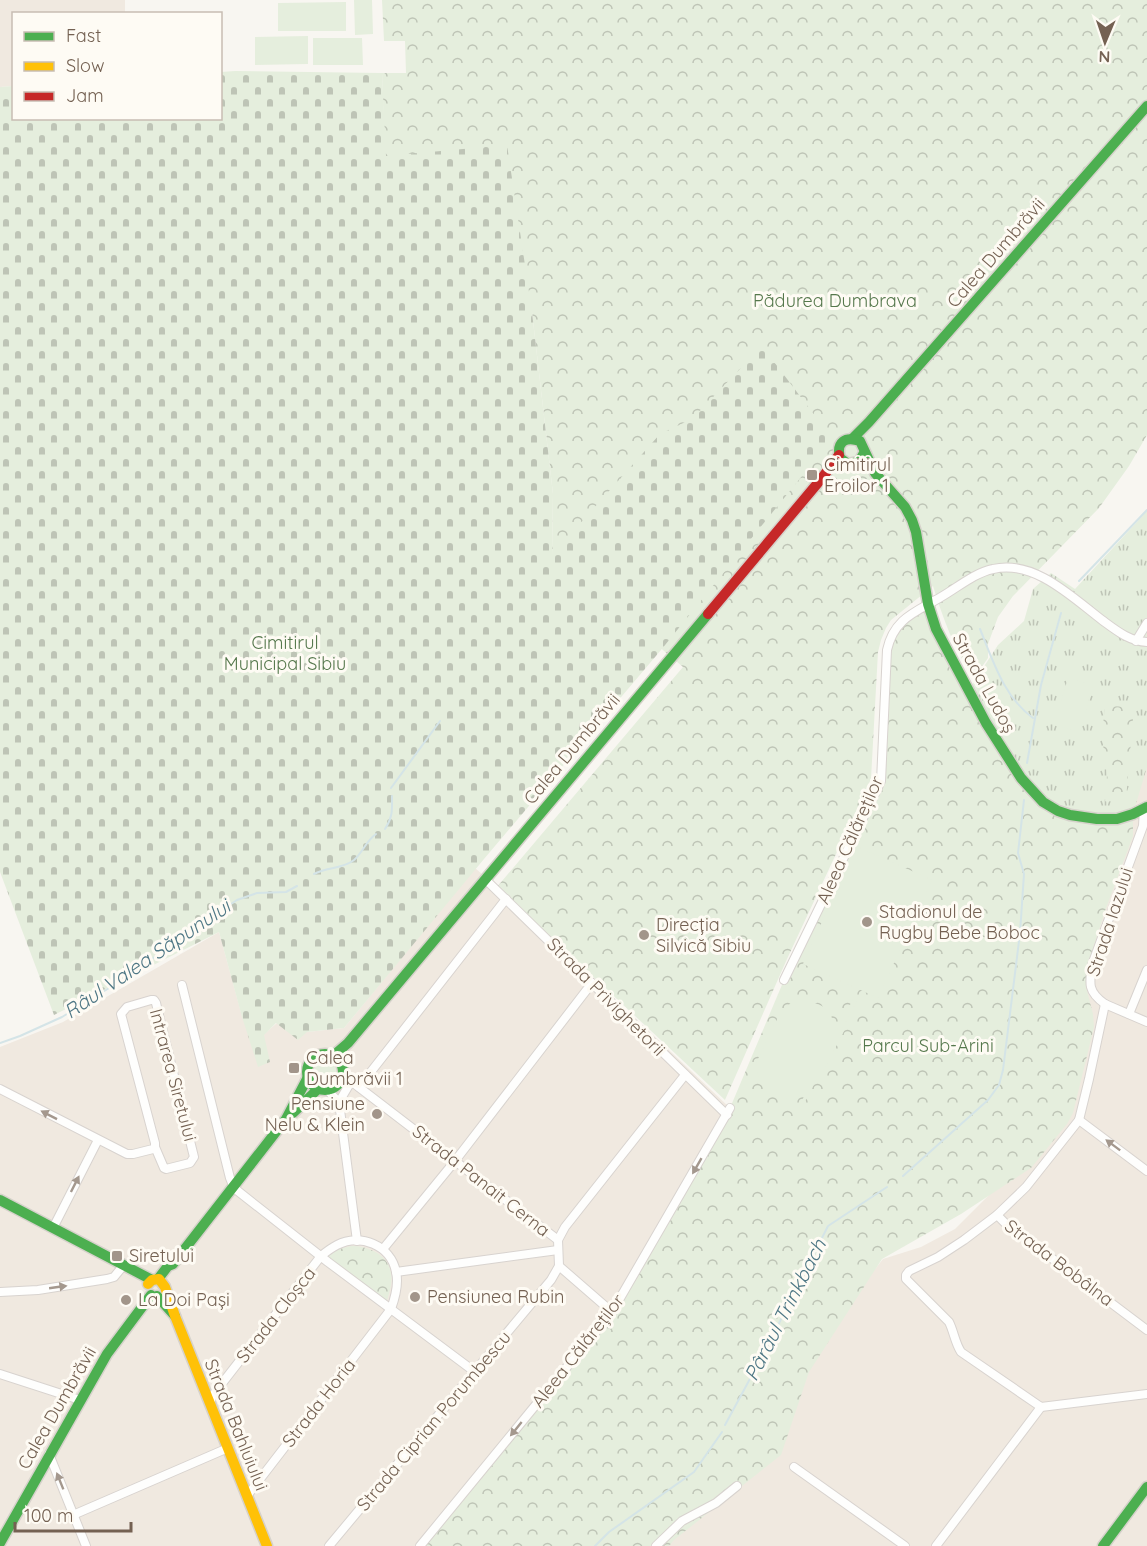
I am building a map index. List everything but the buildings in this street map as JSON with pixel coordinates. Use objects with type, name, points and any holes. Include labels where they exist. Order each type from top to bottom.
[{"type":"main road","name":"Calea Dumbrăvii","points":[[860,445],[869,422],[1147,106]]},
{"type":"main road","points":[[846,439],[860,445],[862,459],[846,460],[838,448],[846,439]]},
{"type":"main road","name":"Strada Ludoș","points":[[860,445],[875,473],[905,507],[912,520],[928,604],[938,635],[977,707],[1017,772],[1038,796],[1058,811],[1070,815],[1117,819],[1146,807]]},
{"type":"main road","name":"Calea Dumbrăvii","points":[[338,1063],[348,1043],[822,478],[846,460]]},
{"type":"main road","name":"Strada Ludoș","points":[[846,460],[875,473]]},
{"type":"main road","name":"Calea Dumbrăvii","points":[[0,1543],[112,1345],[157,1286],[168,1266],[173,1264],[286,1119],[308,1077],[307,1069],[313,1059],[324,1054],[338,1063],[350,1085]]},
{"type":"main road","points":[[308,1077],[314,1086],[323,1089],[350,1085]]},
{"type":"main road","name":"Calea Dumbrăvii","points":[[286,1119],[323,1089]]},
{"type":"main road","points":[[0,1200],[123,1266],[141,1273],[157,1286]]},
{"type":"main road","name":"Strada Bahluiului","points":[[157,1286],[174,1311],[267,1546]]},
{"type":"main road","points":[[1103,1546],[1147,1487]]},
{"type":"street","name":"Aleea Călăreților","points":[[784,980],[880,781],[886,655],[891,636],[899,624],[908,616],[986,571],[993,568],[1014,568],[1032,572],[1044,578],[1120,633],[1136,641]]},
{"type":"street","points":[[1147,623],[1136,641],[1147,642]]},
{"type":"street","name":"Strada Iazului","points":[[997,1215],[1026,1187],[1079,1120],[1105,1004],[1095,997],[1090,988],[1092,964],[1143,826],[1146,807]]},
{"type":"street","name":"Strada Privighetorii","points":[[485,879],[685,1075],[729,1112]]},
{"type":"street","points":[[357,1240],[339,1101],[506,899]]},
{"type":"street","points":[[1130,1014],[1147,970]]},
{"type":"street","points":[[383,1249],[455,1161],[592,983]]},
{"type":"street","points":[[182,985],[228,1172],[234,1188],[475,1372]]},
{"type":"street","name":"Intrarea Siretului","points":[[151,1000],[154,1000],[156,1004],[194,1156],[190,1163],[166,1169],[155,1147],[121,1014],[127,1007],[151,1000]]},
{"type":"street","points":[[1105,1004],[1147,1022]]},
{"type":"street","points":[[558,1240],[565,1227],[685,1075]]},
{"type":"street","name":"Strada Panait Cerna","points":[[350,1085],[455,1161],[558,1240],[559,1266]]},
{"type":"street","name":"Intrarea Siretului","points":[[0,1089],[130,1154],[151,1150],[155,1147]]},
{"type":"street","points":[[323,1089],[339,1101]]},
{"type":"street","name":"Aleea Călăreților","points":[[420,1546],[612,1312],[729,1112]]},
{"type":"street","points":[[1079,1120],[1147,1171]]},
{"type":"street","points":[[53,1228],[98,1140]]},
{"type":"street","name":"Strada Bobâlna","points":[[1041,1407],[961,1352],[949,1322],[907,1281],[906,1275],[964,1240],[997,1215],[1147,1330]]},
{"type":"street","points":[[321,1256],[339,1244],[357,1240],[367,1241],[383,1249],[396,1272],[396,1293],[391,1310]]},
{"type":"street","points":[[396,1272],[558,1250]]},
{"type":"street","name":"Strada Cloșca","points":[[210,1403],[213,1395],[321,1256]]},
{"type":"street","points":[[0,1292],[38,1290],[107,1279],[114,1277],[123,1266]]},
{"type":"street","points":[[559,1266],[612,1312]]},
{"type":"street","name":"Strada Ciprian Porumbescu","points":[[329,1546],[551,1280],[559,1266]]},
{"type":"street","name":"Strada Horia","points":[[247,1496],[391,1310]]},
{"type":"street","points":[[0,1374],[80,1400]]},
{"type":"street","points":[[936,1546],[1041,1407],[1147,1394]]},
{"type":"street","points":[[73,1515],[228,1448]]},
{"type":"street","points":[[49,1454],[86,1546]]},
{"type":"street","points":[[794,1467],[905,1546]]},
{"type":"street","points":[[656,1546],[682,1521],[716,1503],[737,1486]]},
{"type":"shaded area","points":[[0,0],[125,0],[125,12],[12,12],[12,86],[0,87]]},
{"type":"shaded area","points":[[1147,750],[1147,1546],[649,1546],[883,1259],[921,1247],[955,1229],[1008,1176]]},
{"type":"shaded area","points":[[475,868],[730,1108],[612,1316],[428,1546],[0,1546],[0,1047],[63,1022],[219,932],[242,1016],[263,1035],[277,1023],[307,1032],[344,1028]]},
{"type":"green space","points":[[354,0],[372,0],[373,34],[355,35]]},
{"type":"green space","name":"Pădurea Dumbrava","points":[[382,0],[1147,0],[1147,435],[1129,466],[1099,508],[1013,596],[998,617],[988,644],[988,658],[974,678],[955,645],[933,586],[891,620],[878,652],[871,779],[787,959],[725,1100],[497,887],[683,667],[552,556],[553,494],[532,312],[385,156],[382,73],[406,73],[405,41],[384,41]]},
{"type":"green space","points":[[346,2],[346,31],[278,31],[278,3]]},
{"type":"green space","points":[[308,36],[308,64],[255,65],[255,37]]},
{"type":"green space","points":[[313,38],[362,38],[363,65],[313,65]]},
{"type":"green space","name":"Cimitirul Municipal Sibiu","points":[[222,72],[382,73],[386,156],[507,145],[532,312],[553,494],[552,555],[660,434],[692,419],[762,346],[828,433],[823,450],[661,650],[344,1028],[307,1032],[298,1040],[276,1023],[264,1035],[270,1062],[258,1067],[219,932],[54,1015],[0,872],[0,87],[12,86],[12,120],[222,120]]},
{"type":"green space","points":[[1147,511],[1147,767],[1133,814],[1097,819],[1043,802],[968,691],[998,645],[1024,621],[1033,589],[1051,573],[1075,589]]},
{"type":"green space","name":"Parcul Sub-Arini","points":[[923,609],[1024,782],[1064,813],[1133,814],[1133,836],[1088,964],[1086,987],[1094,1027],[1073,1113],[1067,1124],[1031,1168],[961,1214],[882,1259],[809,1372],[781,1455],[669,1546],[420,1546],[612,1312],[730,1108],[784,980],[878,787],[891,636]]},
{"type":"green space","points":[[1068,678],[1093,685],[1080,732],[1054,725]]},
{"type":"green space","points":[[1105,706],[1134,707],[1126,799],[1105,802],[1107,775],[1102,736]]},
{"type":"green space","name":"Stadionul de Rugby Bebe Boboc","points":[[856,846],[932,880],[878,998],[803,964]]},
{"type":"green space","points":[[854,997],[858,999],[842,1029],[844,1031],[801,1109],[798,1107],[805,1095],[786,1099],[770,1094],[760,1081],[757,1061],[781,1011],[791,1003],[810,1001],[822,1006],[831,1015],[836,1032]]},
{"type":"green space","points":[[325,1061],[333,1064],[336,1072],[333,1080],[325,1083],[317,1080],[314,1072],[317,1064]]},
{"type":"green space","points":[[351,1246],[376,1252],[386,1261],[391,1276],[387,1301],[326,1257],[339,1249]]},
{"type":"waterway","name":"Pârâul Trinkbach","points":[[1079,581],[1147,510]]},
{"type":"waterway","name":"Pârâul Trinkbach","points":[[1027,763],[1041,685],[1061,613]]},
{"type":"waterway","points":[[980,629],[1007,689],[1014,700],[1033,718]]},
{"type":"waterway","name":"Râul Valea Săpunului","points":[[391,788],[440,721]]},
{"type":"waterway","name":"Râul Valea Săpunului","points":[[385,829],[391,817],[392,796]]},
{"type":"waterway","name":"Pârâul Trinkbach","points":[[903,1176],[988,1100],[999,1085],[1003,1070],[1020,933],[1024,874],[1018,853],[1024,800]]},
{"type":"waterway","name":"Râul Valea Săpunului","points":[[314,874],[350,863],[376,834]]},
{"type":"waterway","name":"Râul Valea Săpunului","points":[[0,1043],[62,1017],[114,985],[194,930],[210,914],[257,893],[286,892],[297,886]]},
{"type":"waterway","name":"Pârâul Trinkbach","points":[[725,1425],[828,1226],[887,1187]]},
{"type":"waterway","name":"Pârâul Trinkbach","points":[[595,1546],[609,1532],[694,1472],[722,1432]]},
{"type":"traffic: fast","points":[[853,438],[1147,106]]},
{"type":"traffic: fast","points":[[864,453],[859,462],[848,464],[840,458],[839,448],[846,440],[860,441],[875,473],[905,507],[916,532],[928,604],[936,629],[986,723],[1021,778],[1043,802],[1070,815],[1117,819],[1147,807]]},
{"type":"traffic: fast","points":[[333,1056],[348,1043],[708,614]]},
{"type":"traffic: fast","points":[[325,1054],[338,1059],[343,1072],[338,1085],[325,1090],[312,1085],[307,1072],[312,1059],[325,1054]]},
{"type":"traffic: fast","points":[[158,1279],[168,1266],[173,1264],[286,1119],[308,1077]]},
{"type":"traffic: fast","points":[[293,1113],[319,1088]]},
{"type":"traffic: fast","points":[[0,1200],[152,1280]]},
{"type":"traffic: fast","points":[[0,1543],[107,1354],[151,1295]]},
{"type":"traffic: fast","points":[[157,1296],[175,1316]]},
{"type":"traffic: fast","points":[[1103,1546],[1147,1487]]},
{"type":"traffic: slow","points":[[148,1284],[152,1280],[159,1279],[165,1287],[267,1546]]},
{"type":"traffic: jam","points":[[708,614],[839,455]]},
{"type":"place","name":"Cimitirul Eroilor 1","points":[[812,475]]},
{"type":"place","name":"Stadionul de Rugby Bebe Boboc","points":[[867,922]]},
{"type":"place","name":"Direcția Silvică Sibiu","points":[[644,935]]},
{"type":"place","name":"Calea Dumbrăvii 1","points":[[294,1068]]},
{"type":"place","name":"Pensiune Nelu & Klein","points":[[377,1114]]},
{"type":"place","name":"Siretului","points":[[117,1256]]},
{"type":"place","name":"Pensiunea Rubin","points":[[415,1297]]},
{"type":"place","name":"La Doi Pași","points":[[126,1300]]}]
